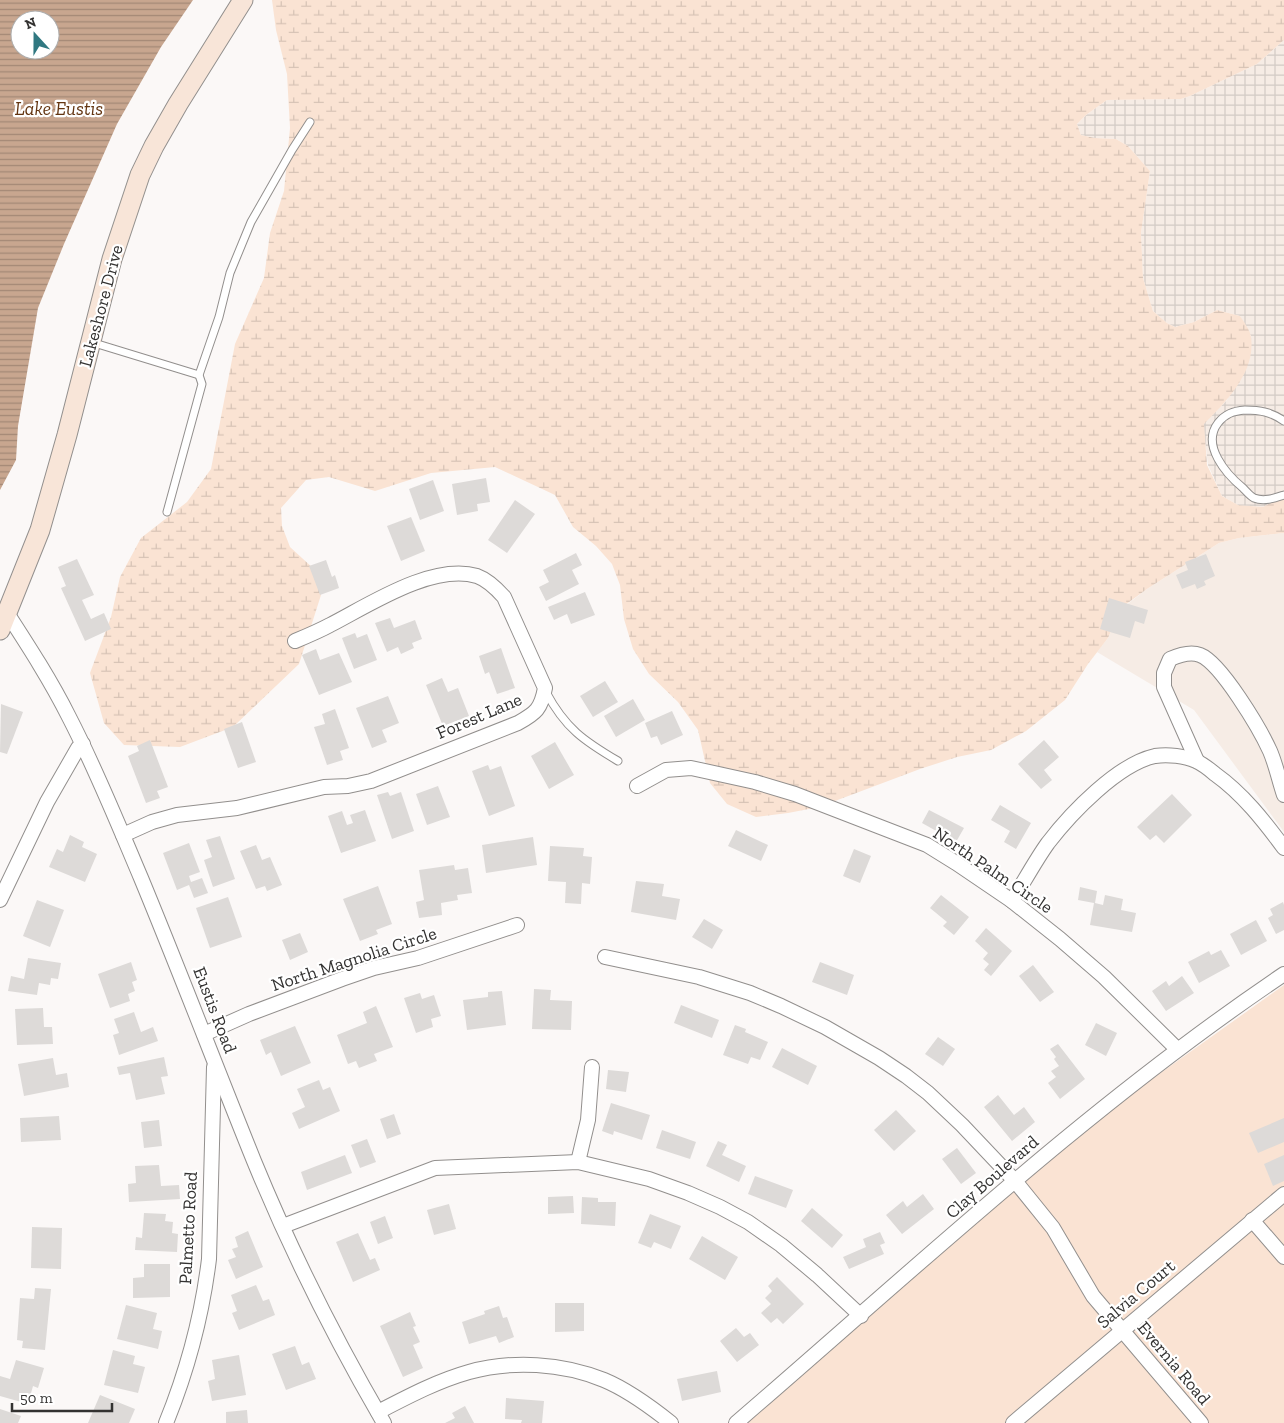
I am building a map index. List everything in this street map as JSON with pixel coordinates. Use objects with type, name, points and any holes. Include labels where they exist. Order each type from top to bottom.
[{"type":"street","name":"Lakeshore Drive","points":[[3,622],[40,530],[68,435],[112,259],[140,175],[178,104],[243,0]]},
{"type":"street","name":"Forest Lane","points":[[123,835],[152,822],[177,815],[237,808],[324,787],[348,786],[371,781],[518,723],[539,709],[545,688],[504,597],[493,585],[478,576],[465,574],[447,575],[426,579],[393,591],[329,626],[295,641]]},
{"type":"street","name":"Eustis Road","points":[[3,622],[39,663],[83,744],[123,835],[255,1164],[282,1226],[314,1293],[381,1417]]},
{"type":"street","points":[[1197,761],[1164,687],[1164,673],[1170,659],[1178,655],[1199,654],[1205,658],[1230,686],[1281,772],[1284,795]]},
{"type":"street","points":[[0,900],[47,802],[78,748],[83,744]]},
{"type":"street","points":[[1012,901],[1048,843],[1070,816],[1112,778],[1132,765],[1156,756],[1177,756],[1197,761],[1238,792],[1284,848]]},
{"type":"street","name":"North Palm Circle","points":[[637,786],[666,770],[691,768],[755,782],[795,794],[927,845],[1012,901],[1060,939],[1104,977],[1177,1049]]},
{"type":"street","name":"North Magnolia Circle","points":[[204,1034],[249,1014],[342,979],[374,968],[418,958],[517,925]]},
{"type":"street","points":[[605,957],[698,977],[750,993],[825,1027],[879,1058],[928,1093],[962,1125],[1015,1181]]},
{"type":"street","name":"Clay Boulevard","points":[[736,1423],[1015,1181],[1113,1099],[1177,1049],[1284,974]]},
{"type":"street","name":"Palmetto Road","points":[[166,1423],[198,1330],[209,1259],[214,1060]]},
{"type":"street","points":[[578,1162],[588,1120],[592,1067]]},
{"type":"street","points":[[282,1226],[434,1168],[578,1162],[649,1179],[688,1193],[741,1219],[781,1245],[817,1275],[860,1316]]},
{"type":"street","name":"Evernia Road","points":[[1015,1181],[1053,1228],[1093,1296],[1201,1423]]},
{"type":"street","name":"Salvia Court","points":[[1013,1423],[1284,1194]]},
{"type":"street","points":[[1252,1220],[1284,1257]]},
{"type":"street","points":[[381,1417],[421,1390],[467,1373],[510,1365],[531,1365],[579,1372],[604,1380],[626,1391],[671,1423]]},
{"type":"lane","points":[[167,512],[202,384],[198,375],[219,317],[230,273],[251,222],[310,122]]},
{"type":"lane","points":[[91,342],[198,375]]},
{"type":"lane","points":[[1284,421],[1261,410],[1236,411],[1223,417],[1215,427],[1212,441],[1216,455],[1231,478],[1254,498],[1271,500],[1284,495]]},
{"type":"lane","points":[[545,688],[556,710],[574,732],[594,747],[618,761]]},
{"type":"shaded area","points":[[1284,40],[1284,496],[1263,507],[1238,505],[1222,496],[1208,465],[1203,424],[1227,400],[1251,336],[1240,316],[1217,310],[1194,322],[1175,327],[1153,311],[1143,278],[1141,233],[1150,171],[1128,146],[1116,139],[1081,135],[1077,124],[1107,100],[1181,99],[1190,96],[1257,64]]},
{"type":"shaded area","points":[[1284,533],[1284,832],[1194,710],[1097,652],[1108,638],[1121,609],[1147,589],[1219,543],[1239,538]]},
{"type":"green space","points":[[272,0],[1284,0],[1284,40],[1257,64],[1181,99],[1107,100],[1077,124],[1081,135],[1116,139],[1128,146],[1150,171],[1141,233],[1143,278],[1153,311],[1175,327],[1194,322],[1217,310],[1240,316],[1248,329],[1251,337],[1251,350],[1244,374],[1230,396],[1204,424],[1207,465],[1222,496],[1238,505],[1263,507],[1284,496],[1284,533],[1239,538],[1219,543],[1121,608],[1108,638],[1088,664],[1065,700],[1026,731],[991,750],[957,757],[920,769],[819,807],[756,817],[727,804],[710,783],[698,730],[678,702],[649,674],[633,649],[624,619],[620,585],[612,564],[596,546],[573,527],[555,495],[495,467],[431,473],[375,491],[329,477],[306,480],[281,508],[282,526],[290,547],[314,569],[321,595],[299,664],[233,727],[180,747],[124,745],[104,723],[90,673],[111,617],[120,577],[141,538],[187,502],[211,469],[235,344],[264,278],[270,233],[284,191],[290,128],[287,74],[276,30]]},
{"type":"green space","points":[[1284,985],[1284,1423],[737,1423],[1082,1129]]},
{"type":"water","name":"Lake Eustis","points":[[0,0],[193,0],[161,47],[117,124],[38,308],[18,426],[16,460],[0,490]]},
{"type":"building","points":[[486,478],[490,502],[477,504],[478,511],[457,515],[452,484]]},
{"type":"building","points":[[433,480],[444,511],[420,520],[409,489]]},
{"type":"building","points":[[515,500],[535,514],[507,553],[488,540]]},
{"type":"building","points":[[411,517],[425,551],[401,561],[387,526]]},
{"type":"building","points":[[576,553],[582,565],[572,570],[579,584],[546,601],[539,587],[549,582],[543,570]]},
{"type":"building","points":[[1206,554],[1215,576],[1204,581],[1206,585],[1197,589],[1195,584],[1182,589],[1176,575],[1188,570],[1185,562]]},
{"type":"building","points":[[77,559],[94,595],[82,600],[91,619],[104,613],[111,629],[85,641],[61,588],[66,586],[58,567]]},
{"type":"building","points":[[326,560],[332,577],[335,575],[339,588],[320,595],[309,566]]},
{"type":"building","points":[[585,592],[595,615],[571,624],[567,614],[554,620],[548,607]]},
{"type":"building","points":[[1109,598],[1148,610],[1144,624],[1135,621],[1130,638],[1100,629]]},
{"type":"building","points":[[390,618],[394,628],[415,620],[422,639],[412,643],[414,648],[401,654],[398,647],[387,652],[375,623]]},
{"type":"building","points":[[355,633],[357,638],[367,634],[377,660],[354,669],[342,638]]},
{"type":"building","points":[[501,648],[515,688],[497,694],[489,672],[485,674],[479,656]]},
{"type":"building","points":[[316,649],[320,660],[339,653],[352,682],[319,695],[302,655]]},
{"type":"building","points":[[442,678],[448,692],[458,688],[469,716],[443,726],[426,685]]},
{"type":"building","points":[[605,681],[618,702],[593,717],[580,696]]},
{"type":"building","points":[[388,696],[399,723],[382,730],[387,742],[372,748],[356,708]]},
{"type":"building","points":[[633,699],[645,720],[616,737],[604,716]]},
{"type":"building","points":[[1,704],[23,712],[7,754],[0,752]]},
{"type":"building","points":[[335,709],[349,748],[340,751],[343,760],[327,765],[314,727],[325,724],[322,714]]},
{"type":"building","points":[[672,711],[683,735],[661,745],[657,736],[651,738],[645,723]]},
{"type":"building","points":[[242,722],[256,762],[238,768],[224,729]]},
{"type":"building","points":[[150,740],[168,787],[157,791],[160,798],[146,803],[128,756],[139,751],[137,746]]},
{"type":"building","points":[[1044,740],[1059,757],[1044,770],[1052,780],[1041,789],[1018,764]]},
{"type":"building","points":[[555,742],[574,775],[549,789],[531,756]]},
{"type":"building","points":[[488,765],[490,770],[501,766],[515,806],[489,816],[472,771]]},
{"type":"building","points":[[438,786],[450,817],[427,825],[416,794]]},
{"type":"building","points":[[388,792],[390,796],[401,792],[414,831],[392,839],[377,795]]},
{"type":"building","points":[[1172,794],[1192,815],[1164,843],[1156,835],[1150,840],[1137,827]]},
{"type":"building","points":[[1000,805],[1031,823],[1016,849],[1004,842],[1010,831],[991,820]]},
{"type":"building","points":[[365,810],[376,841],[341,853],[328,816],[342,811],[347,825],[353,823],[350,815]]},
{"type":"building","points":[[929,810],[964,828],[956,842],[922,823]]},
{"type":"building","points":[[736,830],[768,845],[761,861],[728,846]]},
{"type":"building","points":[[70,835],[84,842],[82,847],[97,854],[85,882],[49,867],[57,849],[63,852]]},
{"type":"building","points":[[220,836],[235,879],[213,887],[204,860],[212,857],[206,840]]},
{"type":"building","points":[[533,837],[537,865],[486,873],[482,845]]},
{"type":"building","points":[[189,843],[200,872],[189,876],[191,882],[202,878],[208,893],[194,898],[189,885],[177,890],[163,853]]},
{"type":"building","points":[[256,845],[262,860],[270,857],[282,885],[267,891],[265,886],[256,889],[240,851]]},
{"type":"building","points":[[550,846],[584,848],[583,856],[592,857],[590,884],[582,883],[581,904],[565,903],[566,882],[548,881]]},
{"type":"building","points":[[854,849],[871,856],[860,883],[843,876]]},
{"type":"building","points":[[454,865],[455,870],[468,868],[472,893],[457,895],[458,900],[441,903],[442,915],[419,918],[416,902],[424,900],[419,870]]},
{"type":"building","points":[[636,881],[664,884],[662,896],[680,899],[676,920],[631,912]]},
{"type":"building","points":[[378,886],[392,924],[376,930],[378,934],[360,941],[343,899]]},
{"type":"building","points":[[1080,887],[1097,891],[1095,903],[1103,905],[1105,895],[1123,899],[1121,910],[1136,913],[1132,932],[1090,925],[1094,903],[1078,900]]},
{"type":"building","points":[[941,895],[969,917],[954,935],[943,926],[947,922],[930,908]]},
{"type":"building","points":[[228,897],[242,937],[210,948],[196,908]]},
{"type":"building","points":[[37,900],[64,910],[50,947],[23,936]]},
{"type":"building","points":[[1283,902],[1284,930],[1276,934],[1268,918],[1273,915],[1270,909]]},
{"type":"building","points":[[704,919],[723,930],[712,949],[692,937]]},
{"type":"building","points":[[1256,920],[1267,941],[1241,955],[1230,934]]},
{"type":"building","points":[[986,928],[1012,951],[991,976],[984,970],[989,964],[983,959],[988,953],[975,941]]},
{"type":"building","points":[[300,933],[308,952],[290,960],[282,940]]},
{"type":"building","points":[[1221,950],[1230,966],[1199,983],[1188,962],[1209,951],[1211,955]]},
{"type":"building","points":[[28,958],[61,963],[58,979],[51,978],[50,985],[39,983],[37,995],[8,991],[11,976],[24,979]]},
{"type":"building","points":[[131,962],[137,980],[132,982],[135,991],[128,994],[130,1001],[110,1008],[98,974]]},
{"type":"building","points":[[820,962],[854,975],[847,995],[812,982]]},
{"type":"building","points":[[1033,965],[1054,992],[1040,1002],[1019,976]]},
{"type":"building","points":[[1182,976],[1194,993],[1166,1011],[1152,991],[1166,981],[1169,986]]},
{"type":"building","points":[[534,989],[551,990],[550,1000],[572,1001],[571,1030],[532,1029]]},
{"type":"building","points":[[502,991],[506,1025],[467,1030],[463,1000],[488,997],[488,992]]},
{"type":"building","points":[[420,993],[422,999],[434,995],[441,1016],[431,1019],[433,1027],[416,1033],[404,998]]},
{"type":"building","points":[[681,1005],[719,1020],[712,1038],[674,1023]]},
{"type":"building","points":[[376,1006],[393,1047],[374,1054],[377,1061],[359,1068],[356,1061],[348,1064],[337,1035],[367,1023],[363,1012]]},
{"type":"building","points":[[43,1008],[44,1027],[52,1027],[53,1044],[17,1045],[15,1009]]},
{"type":"building","points":[[134,1012],[141,1032],[153,1027],[158,1041],[119,1055],[113,1035],[119,1033],[114,1019]]},
{"type":"building","points":[[1096,1023],[1117,1033],[1106,1056],[1085,1045]]},
{"type":"building","points":[[735,1025],[746,1029],[745,1032],[768,1042],[760,1060],[751,1057],[748,1064],[723,1055]]},
{"type":"building","points":[[295,1026],[311,1063],[281,1076],[271,1052],[266,1055],[260,1040]]},
{"type":"building","points":[[938,1037],[955,1049],[943,1066],[925,1054]]},
{"type":"building","points":[[1058,1044],[1085,1079],[1060,1099],[1048,1083],[1056,1077],[1051,1071],[1059,1066],[1054,1059],[1056,1057],[1050,1049]]},
{"type":"building","points":[[782,1048],[817,1066],[808,1085],[772,1067]]},
{"type":"building","points":[[164,1057],[168,1076],[161,1077],[165,1094],[136,1100],[130,1073],[119,1075],[117,1067]]},
{"type":"building","points":[[53,1058],[56,1075],[67,1073],[69,1087],[24,1096],[18,1064]]},
{"type":"building","points":[[608,1070],[629,1072],[626,1092],[606,1089]]},
{"type":"building","points":[[319,1080],[323,1090],[330,1087],[340,1111],[299,1129],[292,1113],[305,1107],[297,1089]]},
{"type":"building","points":[[998,1095],[1014,1115],[1024,1107],[1035,1122],[1012,1141],[984,1107]]},
{"type":"building","points":[[611,1103],[650,1115],[642,1140],[614,1131],[613,1135],[602,1131]]},
{"type":"building","points":[[896,1110],[916,1131],[894,1151],[874,1130]]},
{"type":"building","points":[[394,1114],[401,1134],[387,1139],[380,1119]]},
{"type":"building","points":[[59,1116],[61,1140],[21,1142],[20,1118]]},
{"type":"building","points":[[1284,1118],[1284,1142],[1258,1153],[1249,1133]]},
{"type":"building","points":[[159,1120],[162,1146],[144,1148],[141,1122]]},
{"type":"building","points":[[662,1130],[696,1142],[690,1159],[656,1148]]},
{"type":"building","points":[[367,1139],[376,1162],[360,1168],[351,1145]]},
{"type":"building","points":[[718,1141],[727,1145],[722,1155],[746,1166],[739,1182],[706,1166]]},
{"type":"building","points":[[957,1148],[976,1173],[961,1184],[942,1159]]},
{"type":"building","points":[[345,1155],[352,1173],[307,1190],[301,1172]]},
{"type":"building","points":[[1284,1155],[1284,1181],[1273,1186],[1264,1164]]},
{"type":"building","points":[[159,1165],[161,1186],[179,1185],[180,1199],[129,1202],[128,1184],[136,1183],[135,1166]]},
{"type":"building","points":[[755,1176],[793,1190],[786,1208],[748,1194]]},
{"type":"building","points":[[923,1194],[934,1209],[902,1234],[886,1215],[903,1201],[907,1207]]},
{"type":"building","points":[[573,1196],[574,1213],[548,1214],[548,1197]]},
{"type":"building","points":[[582,1197],[598,1198],[598,1202],[616,1202],[615,1226],[581,1224]]},
{"type":"building","points":[[449,1204],[456,1229],[434,1235],[427,1210]]},
{"type":"building","points":[[812,1208],[843,1235],[832,1248],[801,1221]]},
{"type":"building","points":[[144,1213],[166,1214],[165,1221],[173,1222],[172,1233],[178,1234],[177,1252],[135,1250],[136,1237],[142,1238]]},
{"type":"building","points":[[650,1214],[681,1226],[671,1249],[654,1242],[651,1248],[638,1243]]},
{"type":"building","points":[[385,1216],[393,1238],[378,1244],[370,1222]]},
{"type":"building","points":[[32,1227],[62,1228],[61,1269],[31,1268]]},
{"type":"building","points":[[248,1231],[263,1267],[236,1279],[228,1260],[236,1257],[232,1249],[238,1247],[235,1237]]},
{"type":"building","points":[[880,1232],[885,1243],[880,1245],[884,1254],[849,1269],[843,1257],[866,1247],[863,1239]]},
{"type":"building","points":[[358,1233],[370,1260],[375,1258],[380,1270],[353,1282],[336,1242]]},
{"type":"building","points":[[702,1236],[738,1257],[725,1280],[689,1259]]},
{"type":"building","points":[[144,1264],[170,1264],[170,1297],[133,1298],[133,1278],[144,1277]]},
{"type":"building","points":[[777,1277],[804,1304],[783,1324],[777,1318],[771,1323],[761,1313],[771,1304],[765,1298],[772,1291],[768,1286]]},
{"type":"building","points":[[256,1285],[263,1301],[269,1299],[275,1315],[239,1330],[232,1313],[237,1311],[231,1295]]},
{"type":"building","points":[[35,1288],[51,1289],[45,1350],[22,1348],[23,1341],[17,1340],[20,1298],[34,1299]]},
{"type":"building","points":[[555,1303],[584,1303],[584,1331],[555,1332]]},
{"type":"building","points":[[126,1305],[157,1313],[153,1329],[162,1331],[158,1349],[117,1339]]},
{"type":"building","points":[[499,1306],[503,1318],[507,1317],[514,1337],[499,1343],[496,1336],[469,1344],[462,1322],[485,1314],[484,1311]]},
{"type":"building","points":[[410,1312],[416,1326],[413,1327],[420,1342],[413,1345],[423,1368],[403,1377],[380,1326]]},
{"type":"building","points":[[736,1328],[744,1337],[750,1333],[759,1345],[737,1362],[720,1341]]},
{"type":"building","points":[[295,1346],[302,1365],[309,1362],[316,1379],[286,1390],[272,1354]]},
{"type":"building","points":[[113,1350],[135,1356],[133,1364],[145,1367],[138,1393],[104,1385]]},
{"type":"building","points":[[239,1355],[246,1395],[212,1401],[208,1381],[215,1379],[212,1360]]},
{"type":"building","points":[[16,1360],[44,1368],[38,1388],[33,1386],[28,1404],[0,1396],[0,1376],[10,1379]]},
{"type":"building","points":[[717,1371],[721,1392],[682,1401],[677,1379]]},
{"type":"building","points":[[100,1395],[135,1409],[129,1423],[88,1423]]},
{"type":"building","points":[[506,1398],[544,1401],[542,1423],[521,1423],[522,1420],[505,1419]]},
{"type":"building","points":[[465,1406],[474,1423],[445,1423],[455,1418],[452,1413]]},
{"type":"building","points":[[0,1409],[21,1416],[18,1423],[0,1423]]},
{"type":"building","points":[[247,1410],[248,1423],[226,1423],[226,1412]]}]
